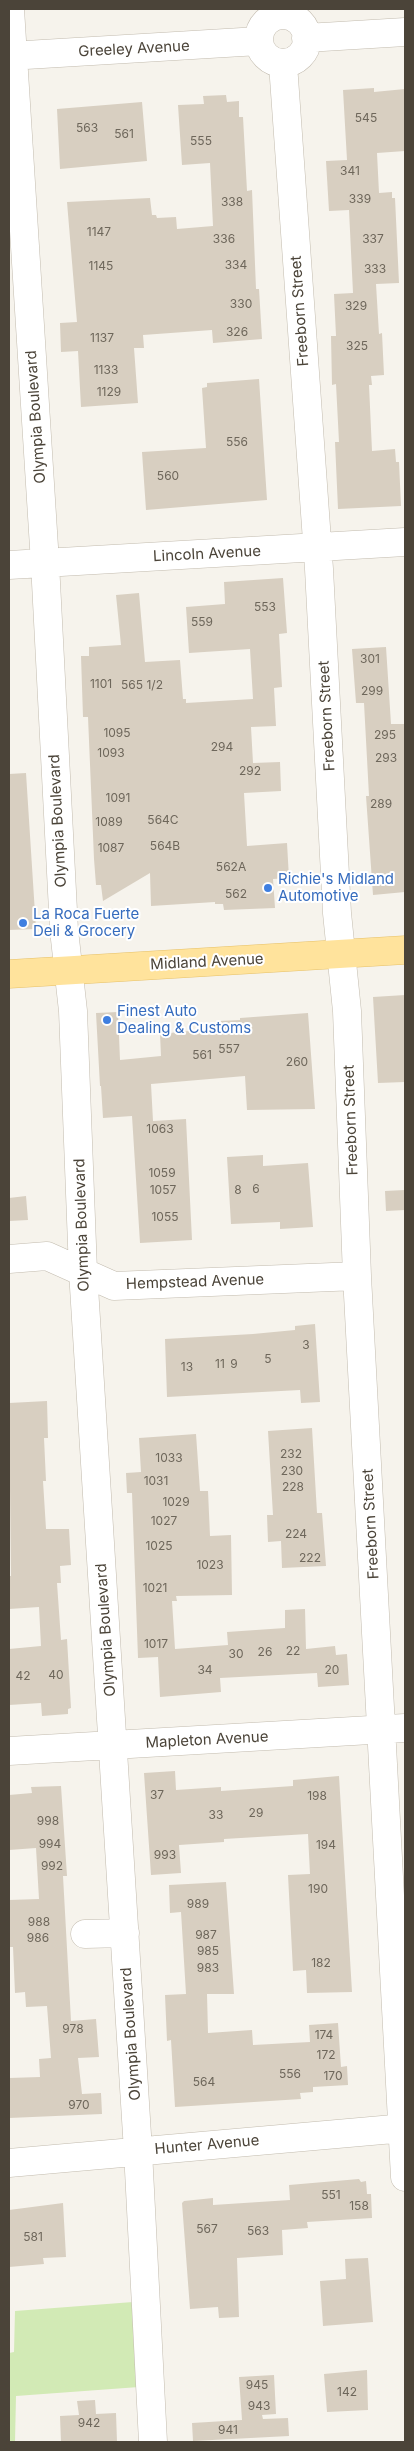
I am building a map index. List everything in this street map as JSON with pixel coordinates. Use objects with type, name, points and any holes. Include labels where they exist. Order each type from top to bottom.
[{"type":"main road","name":"Midland Avenue","points":[[9,974],[405,950]]},
{"type":"street","name":"Olympia Boulevard","points":[[10,9],[11,56],[45,563],[63,916],[73,1011],[83,1271],[125,1932],[153,2442]]},
{"type":"street","points":[[281,12],[296,19],[305,31],[306,38],[302,53],[297,58],[283,64],[268,58],[263,53],[259,41],[261,29],[266,22],[281,12]]},
{"type":"street","points":[[306,38],[405,32]]},
{"type":"street","name":"Greeley Avenue","points":[[11,56],[259,41]]},
{"type":"street","name":"Freeborn Street","points":[[283,64],[317,548],[336,913],[347,1011],[357,1276],[394,1729],[405,2177]]},
{"type":"street","name":"Lincoln Avenue","points":[[9,565],[405,542]]},
{"type":"street","name":"Hempstead Avenue","points":[[9,1259],[47,1256],[114,1286],[357,1276]]},
{"type":"street","name":"Mapleton Avenue","points":[[9,1751],[394,1729]]},
{"type":"street","points":[[85,1934],[125,1932]]},
{"type":"street","name":"Hunter Avenue","points":[[9,2164],[404,2128]]},
{"type":"green space","points":[[133,2302],[139,2387],[16,2396],[15,2442],[9,2442],[9,2353],[14,2352],[15,2311]]},
{"type":"building","points":[[374,88],[374,92],[405,89],[405,151],[377,153],[379,193],[392,192],[392,198],[395,198],[399,283],[376,284],[379,334],[382,333],[384,375],[371,376],[372,385],[369,385],[372,451],[395,449],[396,462],[399,462],[401,506],[338,509],[335,442],[339,442],[336,384],[332,385],[331,336],[336,336],[334,294],[353,293],[349,210],[329,211],[326,161],[347,160],[343,90]]},
{"type":"building","points":[[226,95],[227,102],[239,101],[239,117],[243,117],[247,191],[252,190],[256,289],[259,289],[262,339],[213,343],[212,330],[143,335],[144,348],[134,348],[138,403],[81,407],[78,351],[61,352],[60,323],[77,322],[67,202],[150,198],[152,215],[156,215],[157,218],[176,217],[177,229],[213,226],[210,163],[182,165],[178,105],[204,104],[203,96]]},
{"type":"building","points":[[142,102],[147,161],[60,169],[57,109]]},
{"type":"building","points":[[259,379],[267,500],[146,510],[142,452],[206,448],[202,388],[207,387],[207,383]]},
{"type":"building","points":[[283,578],[287,633],[279,634],[282,687],[274,688],[276,726],[251,727],[253,763],[280,762],[281,791],[244,793],[247,846],[287,843],[289,878],[273,879],[275,908],[224,910],[223,904],[215,904],[215,902],[151,906],[150,873],[103,901],[101,885],[96,885],[88,717],[83,717],[81,656],[89,656],[89,647],[121,645],[116,595],[139,593],[145,662],[180,660],[183,699],[186,699],[186,703],[253,699],[250,649],[189,653],[186,607],[225,604],[224,582]]},
{"type":"building","points":[[386,647],[391,724],[405,724],[405,892],[373,895],[366,796],[369,796],[364,703],[356,703],[352,649]]},
{"type":"building","points":[[26,773],[36,929],[9,930],[9,774]]},
{"type":"building","points":[[405,995],[405,1082],[378,1083],[373,997]]},
{"type":"building","points":[[118,1012],[120,1060],[161,1056],[160,1034],[219,1028],[219,1021],[240,1020],[240,1018],[308,1013],[315,1109],[247,1110],[245,1076],[151,1084],[153,1121],[186,1119],[192,1240],[140,1243],[132,1116],[103,1118],[96,1013]]},
{"type":"building","points":[[263,1155],[263,1166],[308,1163],[313,1227],[280,1229],[280,1222],[231,1224],[227,1157]]},
{"type":"building","points":[[405,1190],[405,1210],[386,1211],[385,1191]]},
{"type":"building","points":[[26,1196],[28,1220],[9,1221],[9,1198]]},
{"type":"building","points":[[315,1324],[320,1402],[301,1403],[300,1390],[167,1397],[165,1339],[295,1330],[295,1326]]},
{"type":"building","points":[[47,1401],[48,1438],[44,1438],[46,1481],[43,1481],[46,1529],[69,1529],[71,1565],[60,1566],[61,1583],[57,1583],[61,1640],[67,1639],[71,1708],[68,1709],[68,1714],[42,1716],[41,1703],[9,1705],[9,1649],[41,1646],[39,1607],[9,1609],[9,1576],[11,1576],[9,1403]]},
{"type":"building","points":[[312,1428],[317,1513],[322,1513],[326,1566],[282,1568],[281,1541],[268,1542],[267,1515],[273,1515],[268,1431]]},
{"type":"building","points":[[196,1434],[200,1491],[208,1491],[210,1536],[231,1535],[232,1595],[176,1596],[177,1601],[172,1601],[175,1649],[228,1645],[227,1632],[285,1628],[285,1610],[305,1609],[306,1649],[335,1646],[336,1655],[347,1654],[349,1685],[318,1687],[317,1673],[220,1678],[221,1692],[160,1697],[158,1657],[138,1658],[132,1493],[127,1493],[126,1473],[141,1472],[139,1438]]},
{"type":"building","points":[[175,1771],[176,1790],[221,1787],[221,1791],[293,1786],[293,1780],[339,1776],[352,1992],[307,1993],[306,1970],[293,1971],[288,1875],[310,1874],[308,1834],[224,1839],[224,1842],[179,1845],[181,1873],[151,1875],[144,1773]]},
{"type":"building","points":[[61,1786],[67,1876],[63,1876],[71,2021],[96,2019],[99,2057],[78,2058],[82,2094],[101,2093],[102,2114],[9,2118],[9,2078],[40,2077],[39,2059],[51,2058],[47,2006],[26,2007],[25,1992],[15,1993],[13,1947],[9,1947],[9,1900],[39,1899],[36,1848],[9,1850],[9,1795],[32,1793],[31,1787]]},
{"type":"building","points":[[226,1882],[234,1994],[207,1994],[208,2033],[252,2030],[253,2045],[310,2042],[309,2025],[338,2023],[341,2067],[347,2066],[348,2085],[313,2087],[313,2092],[300,2093],[301,2099],[175,2107],[171,2040],[167,2041],[165,1995],[186,1994],[181,1912],[170,1913],[169,1885]]},
{"type":"building","points":[[359,2179],[361,2182],[366,2181],[367,2194],[371,2194],[372,2218],[307,2222],[308,2228],[282,2230],[283,2255],[237,2258],[239,2317],[219,2318],[218,2307],[190,2309],[182,2203],[184,2201],[213,2198],[213,2205],[290,2200],[289,2185]]},
{"type":"building","points":[[63,2203],[66,2257],[43,2258],[44,2264],[9,2267],[9,2210]]},
{"type":"building","points":[[368,2258],[373,2322],[323,2326],[320,2281],[346,2279],[345,2259]]},
{"type":"building","points":[[367,2370],[368,2410],[327,2412],[324,2374]]},
{"type":"building","points":[[274,2375],[276,2414],[262,2415],[263,2419],[288,2418],[289,2436],[193,2441],[192,2423],[242,2420],[239,2377]]},
{"type":"building","points":[[95,2400],[96,2414],[116,2413],[117,2442],[61,2442],[60,2416],[79,2415],[77,2401]]},
{"type":"place","name":"Richie's Midland Automotive","points":[[268,888]]},
{"type":"place","name":"La Roca Fuerte Deli & Grocery","points":[[23,923]]},
{"type":"place","name":"Finest Auto Dealing & Customs","points":[[107,1020]]}]
